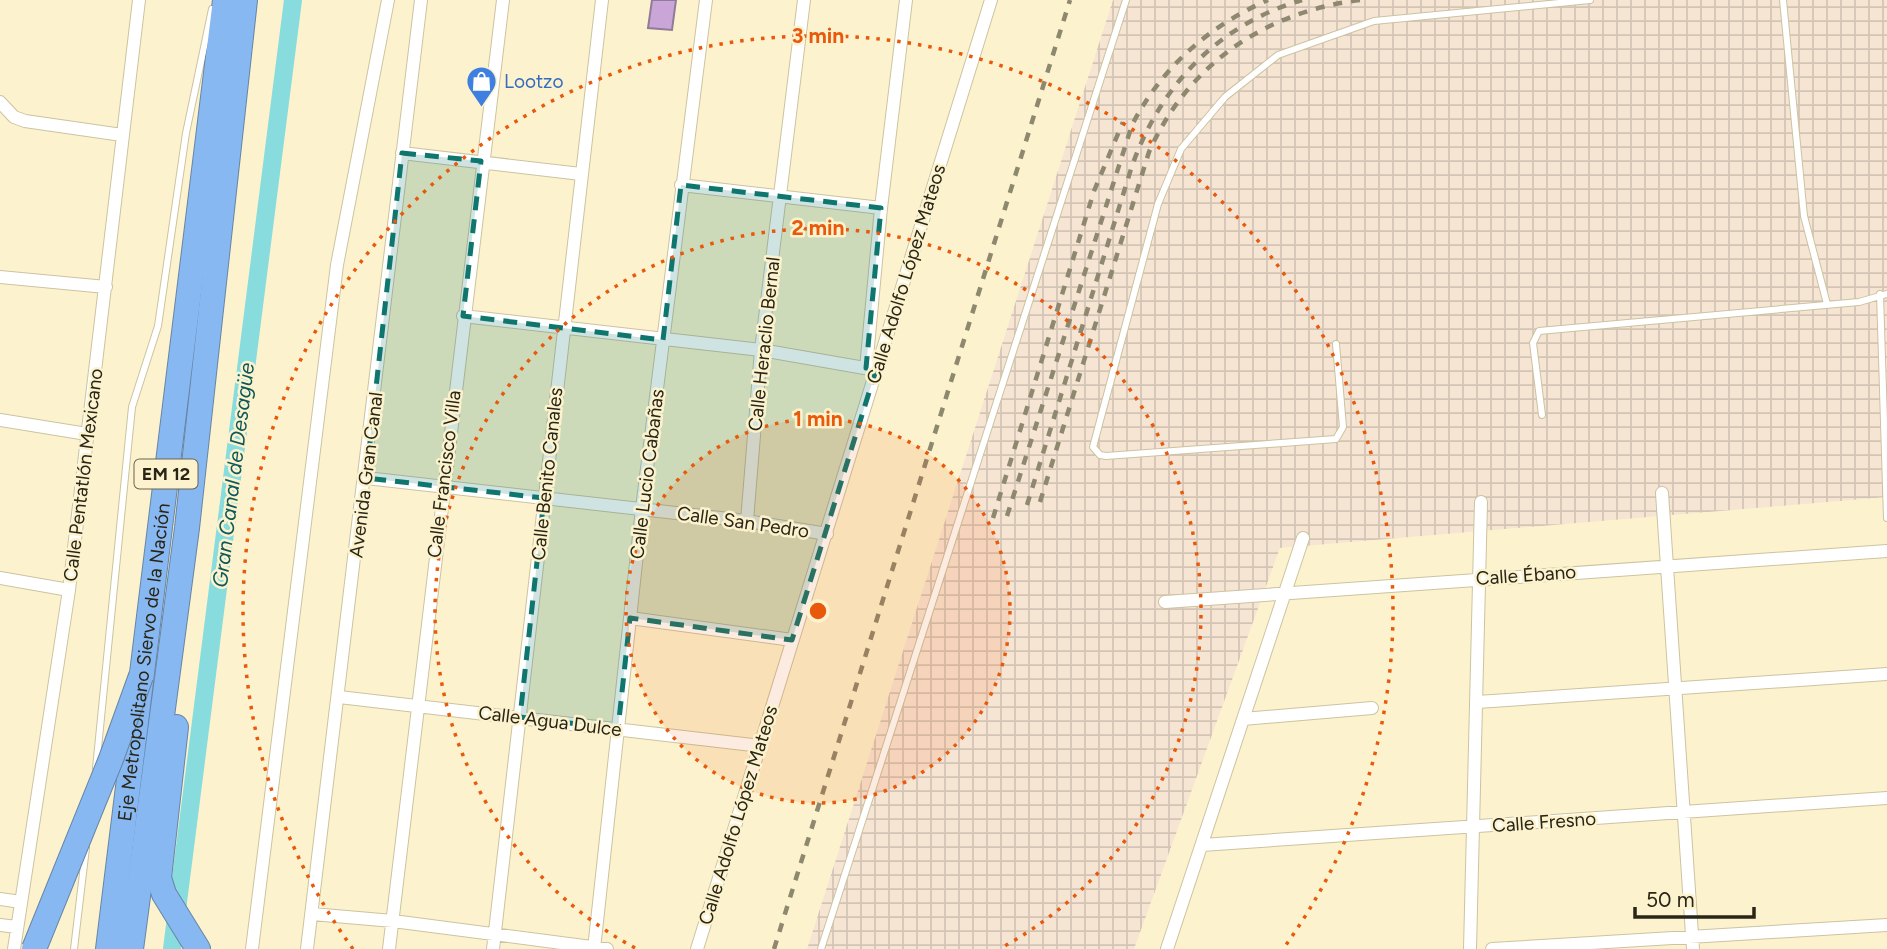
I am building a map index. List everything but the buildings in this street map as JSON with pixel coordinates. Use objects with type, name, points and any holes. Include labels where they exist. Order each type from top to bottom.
[{"type":"highway","name":"Eje Metropolitano Siervo de la Nación","points":[[108,949],[225,0]]},
{"type":"highway","name":"Eje Metropolitano Siervo de la Nación","points":[[131,949],[187,528],[245,0]]},
{"type":"highway","points":[[175,603],[177,714],[159,878],[164,894],[198,949]]},
{"type":"highway","points":[[34,949],[111,759],[141,676]]},
{"type":"street","name":"Calle Pentatlón Mexicano","points":[[14,949],[69,590],[139,0]]},
{"type":"street","points":[[252,949],[337,265],[388,0]]},
{"type":"street","name":"Avenida Gran Canal","points":[[307,949],[366,478],[421,0]]},
{"type":"street","name":"Calle Francisco Villa","points":[[389,949],[481,161],[503,0]]},
{"type":"street","name":"Calle Benito Canales","points":[[493,949],[603,0]]},
{"type":"street","name":"Calle Lucio Cabañas","points":[[598,948],[642,509],[706,0]]},
{"type":"street","name":"Calle Heraclio Bernal","points":[[747,521],[761,350],[804,0]]},
{"type":"street","points":[[463,316],[761,350],[871,369],[881,208],[906,0]]},
{"type":"street","name":"Calle Adolfo López Mateos","points":[[697,949],[827,534],[871,369],[991,0]]},
{"type":"street","points":[[0,102],[14,117],[25,121],[122,135]]},
{"type":"street","points":[[402,153],[581,174]]},
{"type":"street","points":[[681,185],[781,194],[881,208]]},
{"type":"street","points":[[0,277],[106,287]]},
{"type":"street","points":[[0,420],[87,433]]},
{"type":"street","name":"Calle San Pedro","points":[[366,478],[747,521],[827,534]]},
{"type":"street","points":[[1662,493],[1693,943]]},
{"type":"street","points":[[1471,949],[1482,502]]},
{"type":"street","points":[[1167,949],[1303,538]]},
{"type":"street","name":"Calle Ébano","points":[[1165,602],[1887,551]]},
{"type":"street","points":[[0,578],[69,590]]},
{"type":"street","points":[[631,618],[792,640]]},
{"type":"street","points":[[1476,702],[1887,674]]},
{"type":"street","name":"Calle Agua Dulce","points":[[339,697],[761,746]]},
{"type":"street","points":[[1243,719],[1372,708]]},
{"type":"street","name":"Calle Fresno","points":[[1202,845],[1887,798]]},
{"type":"street","points":[[0,899],[21,902]]},
{"type":"street","points":[[312,914],[393,921],[598,948]]},
{"type":"street","points":[[0,925],[17,927]]},
{"type":"street","points":[[1492,949],[1693,943],[1887,925]]},
{"type":"lane","points":[[74,949],[108,672],[132,407],[158,326],[186,133],[214,0]]},
{"type":"lane","points":[[821,949],[1126,0]]},
{"type":"lane","points":[[1336,344],[1343,427],[1336,439],[1105,456],[1096,452],[1093,447],[1158,204],[1181,149],[1225,97],[1278,55],[1374,21],[1590,0]]},
{"type":"lane","points":[[1783,0],[1804,216],[1827,304]]},
{"type":"lane","points":[[1542,415],[1533,343],[1539,331],[1859,302],[1884,294],[1887,518]]},
{"type":"highlighted area","points":[[402,153],[481,161],[463,316],[663,340],[681,185],[881,208],[866,368],[876,370],[792,640],[630,618],[618,729],[520,717],[544,498],[366,478]]},
{"type":"shaded area","points":[[1113,0],[1887,0],[1887,497],[1280,548],[1134,949],[807,949]]},
{"type":"waterway","name":"Gran Canal de Desagüe","points":[[172,949],[293,0]]},
{"type":"railway","points":[[774,949],[1070,0]]},
{"type":"railway","points":[[1007,516],[1132,125],[1158,85],[1189,50],[1226,22],[1268,0]]},
{"type":"railway","points":[[1027,505],[1131,169],[1143,139],[1175,86],[1195,63],[1243,25],[1302,0]]},
{"type":"railway","points":[[1040,502],[1149,152],[1165,121],[1185,93],[1208,68],[1234,47],[1292,16],[1325,6],[1360,0]]},
{"type":"railway","points":[[993,518],[1094,191],[1123,122]]},
{"type":"place","name":"Lootzo","points":[[481,108]]}]
